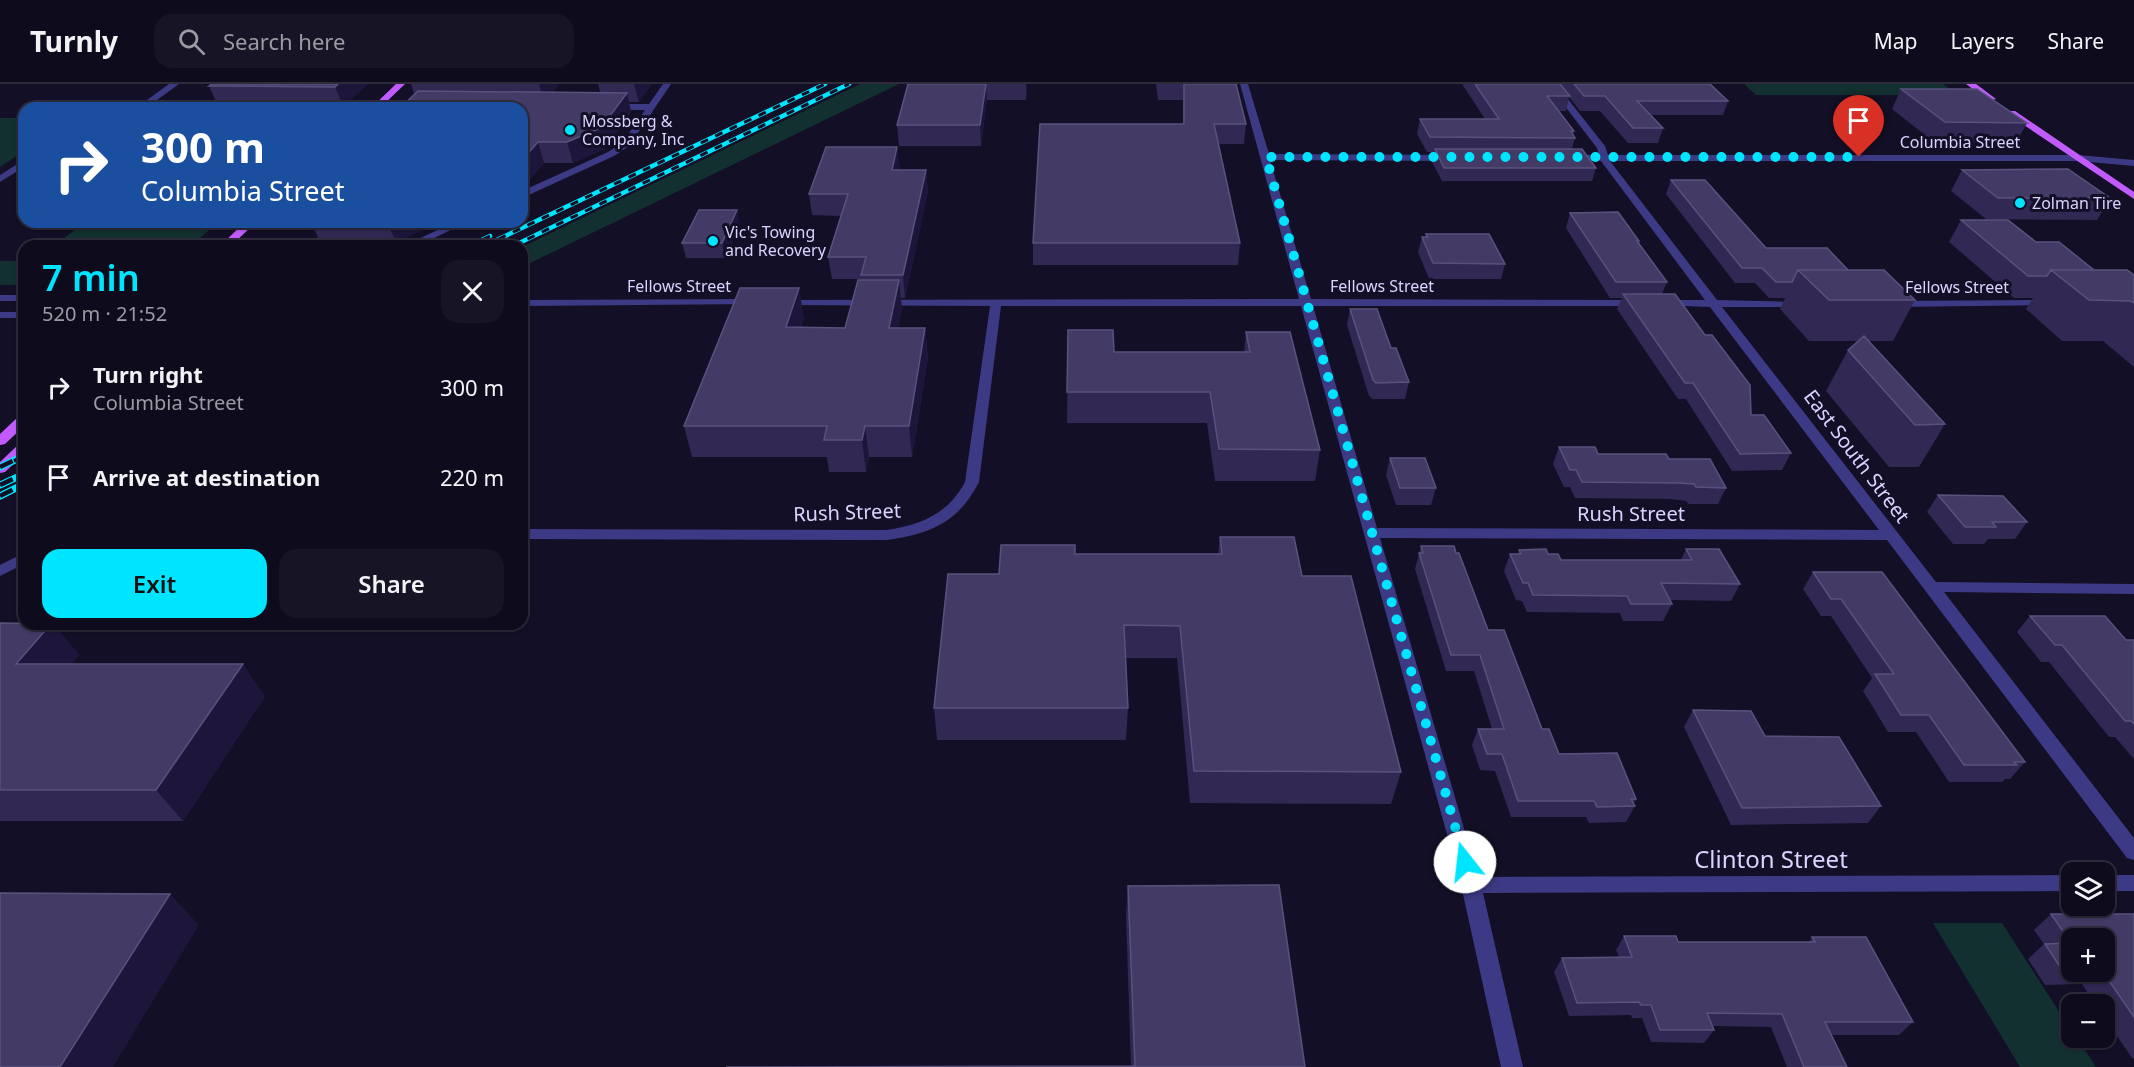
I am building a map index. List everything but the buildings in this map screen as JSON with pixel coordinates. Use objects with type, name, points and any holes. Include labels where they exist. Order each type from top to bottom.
[{"type":"main road","points":[[382,102],[401,84]]},
{"type":"main road","points":[[1970,84],[1996,102]]},
{"type":"main road","points":[[2006,109],[2134,196]]},
{"type":"main road","points":[[232,240],[244,228]]},
{"type":"main road","points":[[0,441],[18,424]]},
{"type":"main road","points":[[0,469],[18,452]]},
{"type":"street","points":[[149,102],[175,84]]},
{"type":"street","points":[[528,192],[627,144],[667,84]]},
{"type":"street","points":[[1244,84],[1471,885],[1512,1067]]},
{"type":"street","name":"East South Street","points":[[1552,84],[1602,148],[1604,158],[1713,303],[2134,852]]},
{"type":"street","points":[[605,107],[652,107]]},
{"type":"street","name":"Columbia Street","points":[[1563,158],[2078,158],[2134,153]]},
{"type":"street","points":[[1266,157],[1464,158]]},
{"type":"street","name":"Columbia Street","points":[[2078,158],[2134,163]]},
{"type":"street","points":[[0,179],[18,168]]},
{"type":"street","points":[[422,240],[449,228]]},
{"type":"street","points":[[0,298],[18,298]]},
{"type":"street","name":"Rush Street","points":[[528,534],[886,535],[918,529],[933,523],[949,515],[961,503],[972,482],[996,302]]},
{"type":"street","name":"Fellows Street","points":[[528,303],[1810,304]]},
{"type":"street","name":"Fellows Street","points":[[1886,304],[2063,303]]},
{"type":"street","points":[[0,315],[18,315]]},
{"type":"street","name":"Rush Street","points":[[1371,533],[1891,535]]},
{"type":"street","points":[[0,571],[18,561]]},
{"type":"street","points":[[1932,587],[2134,589]]},
{"type":"street","points":[[2115,883],[2134,882]]},
{"type":"street","name":"Clinton Street","points":[[1471,885],[2061,883]]},
{"type":"green space","points":[[860,84],[899,84],[528,264],[528,244]]},
{"type":"green space","points":[[1744,84],[1943,84],[1959,95],[1756,95]]},
{"type":"green space","points":[[0,118],[18,118],[18,155],[0,167]]},
{"type":"green space","points":[[77,228],[211,228],[198,240],[62,240]]},
{"type":"green space","points":[[0,261],[18,261],[18,285],[0,285]]},
{"type":"green space","points":[[1933,923],[2002,923],[2061,1014],[2061,1048],[2084,1048],[2096,1067],[2020,1067]]},
{"type":"railway","points":[[528,225],[825,84]]},
{"type":"railway","points":[[525,240],[849,84]]},
{"type":"railway","points":[[497,240],[522,228]]},
{"type":"railway","points":[[482,240],[490,236]]},
{"type":"railway","points":[[0,467],[17,459]]},
{"type":"railway","points":[[14,461],[18,459]]},
{"type":"railway","points":[[0,485],[18,477]]},
{"type":"railway","points":[[0,496],[18,487]]},
{"type":"place","name":"Mossberg & Company, Inc","points":[[570,130]]},
{"type":"place","name":"Zolman Tire","points":[[2020,203]]},
{"type":"place","name":"Vic's Towing and Recovery","points":[[713,241]]},
{"type":"route","points":[[1465,862],[1266,157],[1859,157]]}]
